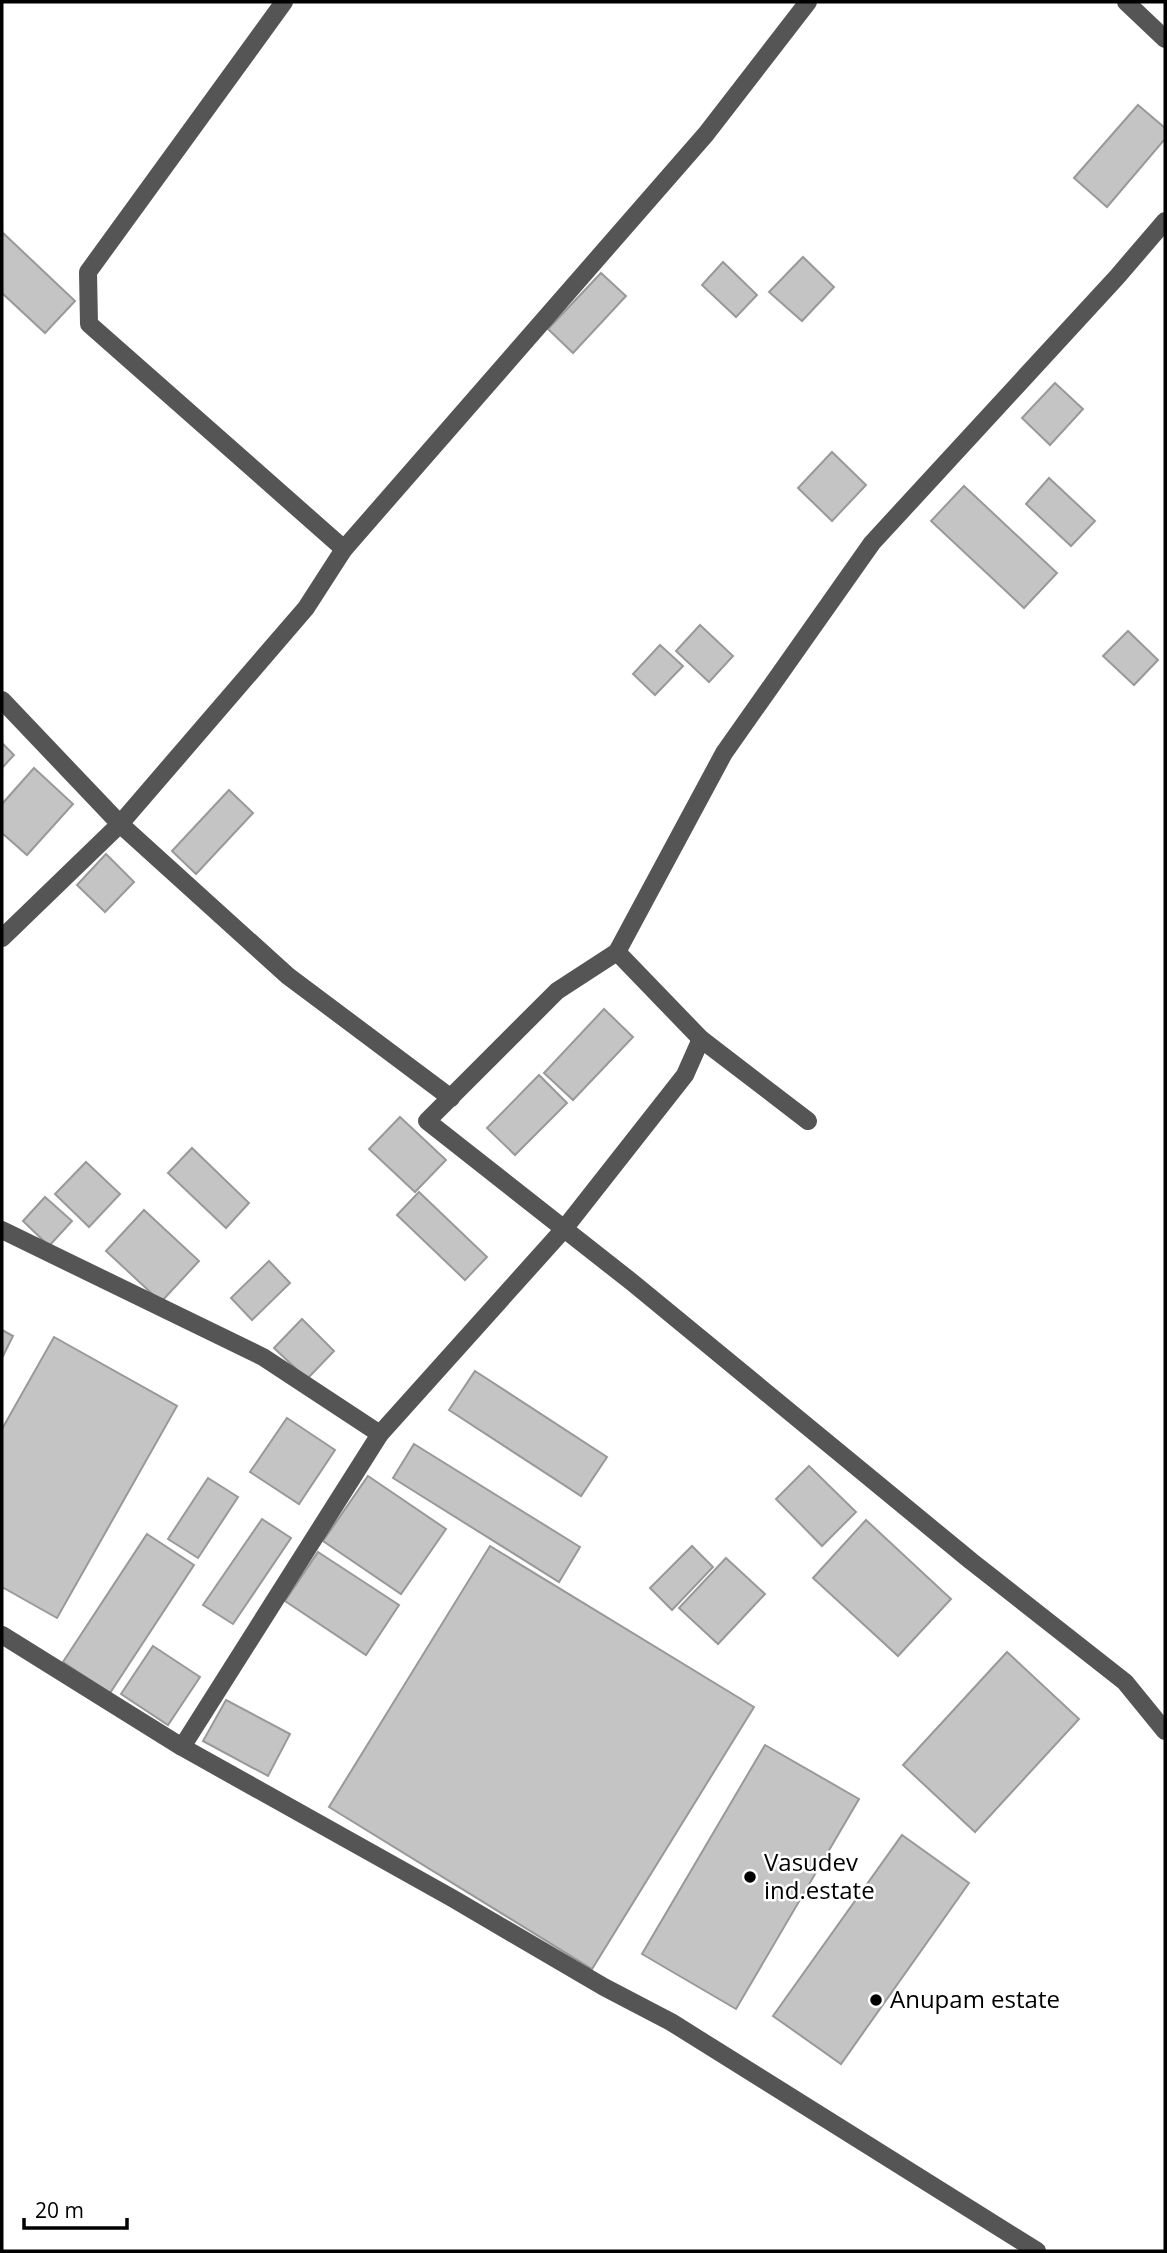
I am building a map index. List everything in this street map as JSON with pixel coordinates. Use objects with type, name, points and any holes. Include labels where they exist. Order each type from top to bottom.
[{"type":"street","points":[[284,2],[88,272],[89,324],[344,548]]},
{"type":"street","points":[[2,938],[120,824],[306,608],[344,548],[706,134],[808,2]]},
{"type":"street","points":[[1126,2],[1165,39]]},
{"type":"street","points":[[1165,221],[1117,277],[872,543],[724,753],[617,953],[557,991],[427,1121],[644,1292],[971,1561],[1125,1682],[1165,1731]]},
{"type":"street","points":[[2,700],[120,824],[288,975],[451,1098]]},
{"type":"street","points":[[617,953],[701,1039],[808,1121]]},
{"type":"street","points":[[182,1747],[380,1434],[565,1229],[685,1075],[701,1039]]},
{"type":"street","points":[[2,1230],[264,1357],[380,1434]]},
{"type":"street","points":[[2,1635],[182,1747],[452,1898],[604,1987],[671,2022],[1037,2251]]},
{"type":"building","points":[[1138,105],[1165,128],[1165,139],[1107,207],[1074,178]]},
{"type":"building","points":[[2,232],[75,301],[45,333],[2,293]]},
{"type":"building","points":[[803,257],[834,287],[802,321],[769,292]]},
{"type":"building","points":[[723,262],[757,295],[736,317],[702,285]]},
{"type":"building","points":[[601,273],[626,296],[573,353],[548,329]]},
{"type":"building","points":[[1055,383],[1083,409],[1050,445],[1022,418]]},
{"type":"building","points":[[832,452],[866,485],[832,521],[798,488]]},
{"type":"building","points":[[1049,478],[1095,521],[1071,546],[1026,504]]},
{"type":"building","points":[[964,486],[1057,573],[1024,608],[931,521]]},
{"type":"building","points":[[700,625],[733,656],[709,682],[676,651]]},
{"type":"building","points":[[1128,631],[1158,660],[1134,685],[1103,656]]},
{"type":"building","points":[[660,645],[683,666],[655,695],[633,674]]},
{"type":"building","points":[[2,743],[14,755],[2,768]]},
{"type":"building","points":[[34,768],[73,804],[27,855],[2,833],[2,804]]},
{"type":"building","points":[[229,790],[253,813],[196,874],[172,851]]},
{"type":"building","points":[[106,854],[134,882],[105,912],[77,885]]},
{"type":"building","points":[[604,1009],[633,1037],[573,1100],[544,1073]]},
{"type":"building","points":[[539,1075],[567,1103],[515,1155],[487,1128]]},
{"type":"building","points":[[400,1117],[446,1160],[415,1192],[369,1149]]},
{"type":"building","points":[[192,1148],[249,1203],[226,1228],[168,1173]]},
{"type":"building","points":[[86,1162],[120,1194],[89,1227],[55,1194]]},
{"type":"building","points":[[419,1192],[487,1257],[465,1280],[397,1215]]},
{"type":"building","points":[[45,1197],[72,1221],[49,1246],[23,1221]]},
{"type":"building","points":[[144,1210],[199,1261],[161,1302],[106,1251]]},
{"type":"building","points":[[269,1261],[290,1283],[252,1320],[231,1298]]},
{"type":"building","points":[[302,1319],[334,1351],[307,1379],[274,1348]]},
{"type":"building","points":[[2,1330],[13,1336],[2,1358]]},
{"type":"building","points":[[54,1337],[177,1406],[57,1618],[2,1587],[2,1429]]},
{"type":"building","points":[[475,1371],[607,1457],[581,1496],[449,1410]]},
{"type":"building","points":[[287,1418],[335,1450],[299,1504],[250,1472]]},
{"type":"building","points":[[414,1444],[580,1547],[559,1582],[393,1478]]},
{"type":"building","points":[[809,1466],[856,1512],[822,1546],[776,1499]]},
{"type":"building","points":[[368,1476],[446,1529],[401,1594],[323,1541]]},
{"type":"building","points":[[208,1478],[238,1497],[198,1558],[168,1539]]},
{"type":"building","points":[[262,1519],[291,1538],[233,1624],[203,1605]]},
{"type":"building","points":[[866,1520],[951,1599],[898,1656],[813,1578]]},
{"type":"building","points":[[147,1534],[194,1565],[110,1693],[63,1662]]},
{"type":"building","points":[[490,1546],[754,1707],[592,1969],[329,1807]]},
{"type":"building","points":[[692,1546],[713,1567],[672,1610],[650,1588]]},
{"type":"building","points":[[318,1552],[399,1605],[366,1655],[285,1601]]},
{"type":"building","points":[[726,1558],[765,1594],[718,1644],[679,1608]]},
{"type":"building","points":[[153,1646],[200,1677],[168,1725],[121,1694]]},
{"type":"building","points":[[1007,1652],[1079,1719],[975,1832],[903,1765]]},
{"type":"building","points":[[226,1700],[290,1734],[268,1776],[203,1741]]},
{"type":"building","name":"Vasudev ind.estate","points":[[765,1745],[859,1799],[736,2009],[642,1954]]},
{"type":"building","points":[[902,1835],[969,1883],[841,2064],[773,2016]]},
{"type":"place","name":"Vasudev ind.estate","points":[[750,1877]]},
{"type":"place","name":"Anupam estate","points":[[876,2000]]}]
